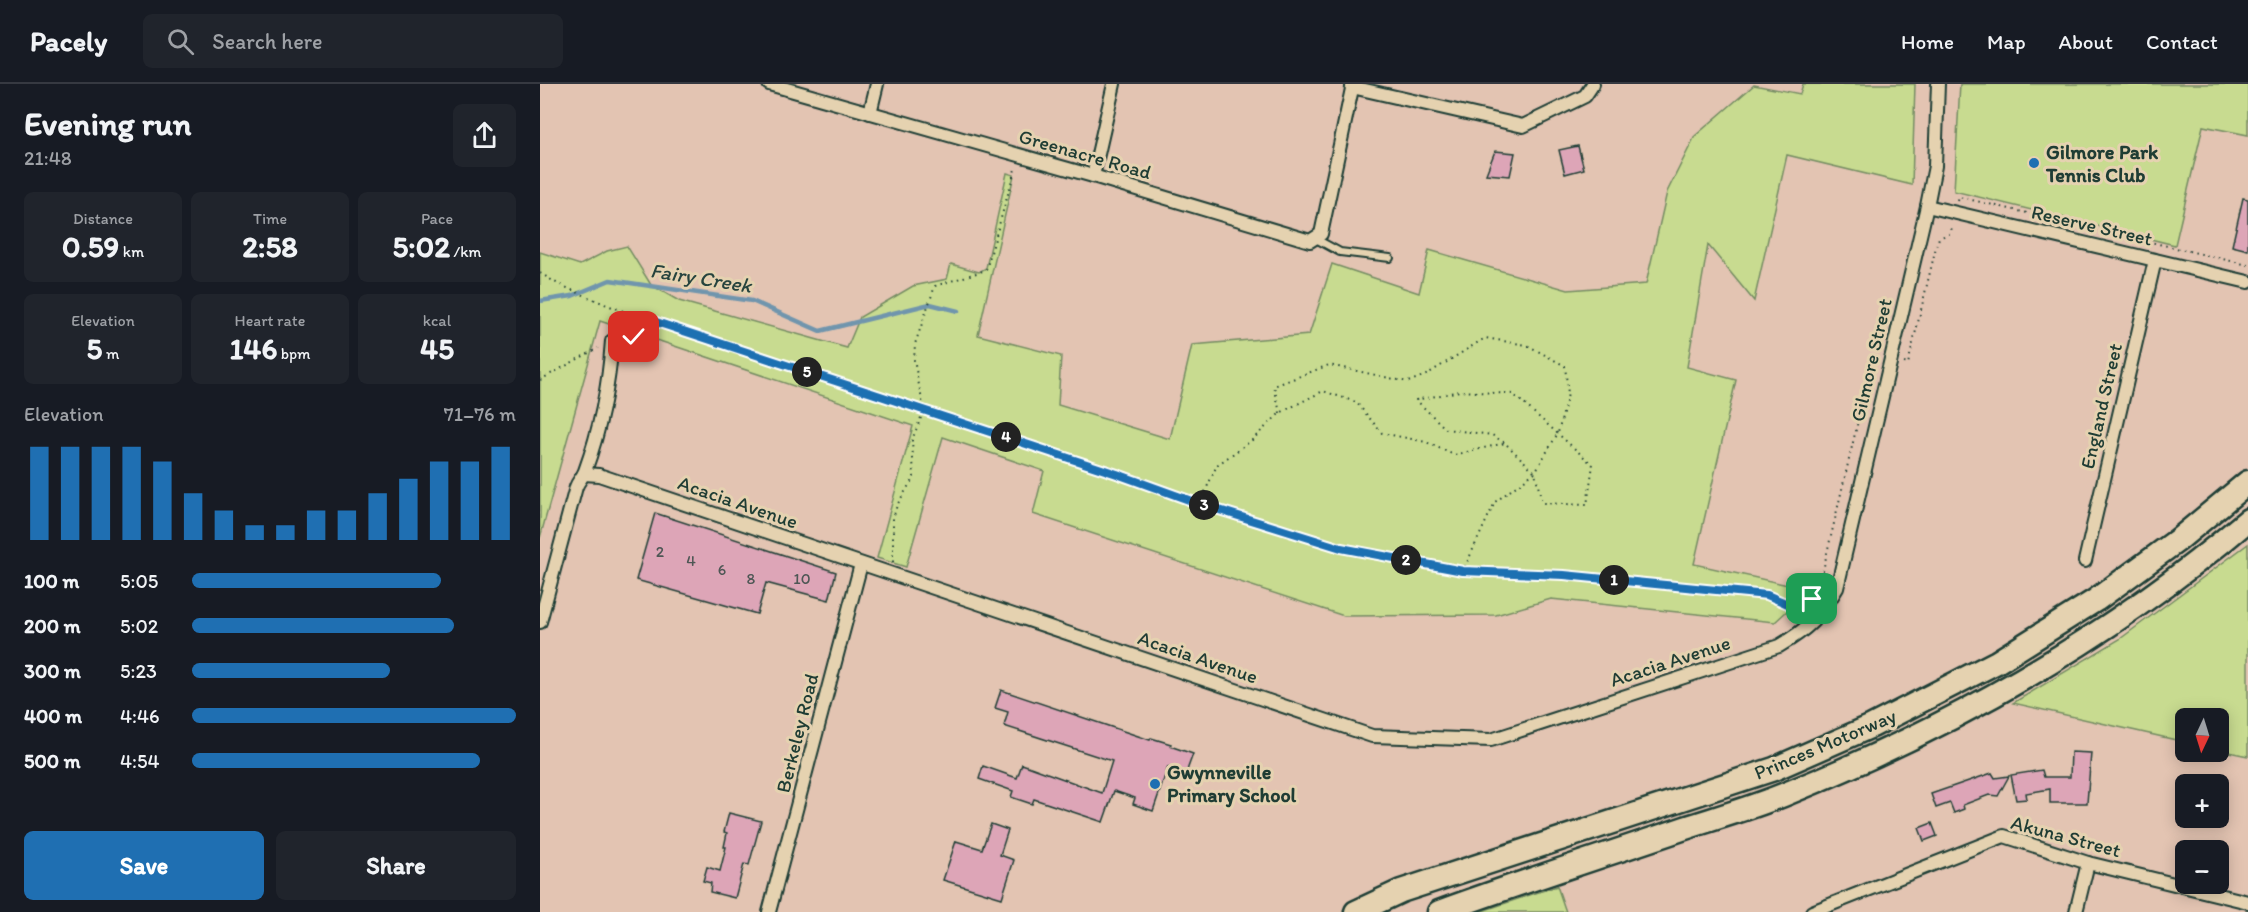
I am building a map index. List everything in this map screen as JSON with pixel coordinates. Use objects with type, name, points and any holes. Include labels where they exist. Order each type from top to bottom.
[{"type":"highway","name":"Princes Motorway","points":[[1356,912],[1401,891],[1774,769],[1872,726],[1997,662],[2096,600],[2178,540],[2248,482]]},
{"type":"highway","name":"Princes Motorway","points":[[1440,912],[1786,794],[1907,743],[1999,692],[2111,623],[2212,551],[2248,520]]},
{"type":"street","name":"Greenacre Road","points":[[769,84],[1093,176],[1310,241],[1317,239]]},
{"type":"street","points":[[870,113],[877,84]]},
{"type":"street","points":[[1093,176],[1114,84]]},
{"type":"street","points":[[1317,239],[1321,234],[1352,86],[1523,126],[1585,96],[1593,84]]},
{"type":"street","name":"Gilmore Street","points":[[1803,632],[1823,613],[1837,588],[1928,206],[1935,166],[1938,84]]},
{"type":"street","name":"Reserve Street","points":[[1928,206],[2248,282]]},
{"type":"street","name":"England Street","points":[[2085,561],[2155,260]]},
{"type":"street","points":[[540,622],[576,487],[584,474],[610,373],[612,341]]},
{"type":"street","name":"Acacia Avenue","points":[[584,474],[599,475],[1372,736],[1491,740],[1779,646],[1803,632]]},
{"type":"street","name":"Berkeley Road","points":[[769,912],[861,564]]},
{"type":"street","name":"Akuna Street","points":[[1812,912],[2004,836],[2088,863],[2248,902]]},
{"type":"street","points":[[2076,912],[2088,863]]},
{"type":"lane","name":"Greenacre Road","points":[[1317,239],[1340,252],[1390,258]]},
{"type":"path","points":[[894,559],[893,518],[897,505],[914,477],[912,440],[924,410],[914,360],[915,344],[935,285],[986,270],[1019,155]]},
{"type":"path","points":[[1959,197],[2248,265]]},
{"type":"path","points":[[1908,364],[1937,243],[1939,238],[1951,233]]},
{"type":"path","points":[[540,273],[558,284],[641,317],[1200,504],[1341,548],[1463,571],[1564,575],[1767,595],[1802,612],[1820,583],[1873,357]]},
{"type":"path","points":[[634,337],[641,317]]},
{"type":"path","points":[[1280,413],[1274,386],[1329,365],[1408,382],[1426,375],[1485,338],[1527,345],[1565,366],[1568,394],[1558,433],[1536,472],[1495,502],[1463,571]]},
{"type":"path","points":[[540,380],[612,341]]},
{"type":"path","points":[[1200,504],[1217,465],[1251,441],[1280,413],[1323,391],[1356,402],[1382,433],[1426,442],[1454,455],[1505,443]]},
{"type":"path","points":[[1460,391],[1513,394],[1558,433],[1593,465],[1587,505],[1542,503],[1536,472],[1505,443],[1492,435],[1446,429],[1416,400],[1460,391]]},
{"type":"green space","points":[[1803,84],[1915,84],[1912,185],[1787,155],[1754,301],[1708,245],[1687,367],[1736,380],[1694,564],[1810,590],[1775,622],[1551,599],[1496,615],[1344,616],[1033,514],[1044,471],[943,437],[906,567],[877,558],[913,426],[600,321],[540,538],[540,252],[580,265],[607,251],[627,246],[651,285],[679,301],[847,348],[860,317],[913,286],[947,279],[951,264],[979,272],[986,268],[1007,173],[1014,175],[978,335],[1061,356],[1058,405],[1170,439],[1192,345],[1309,335],[1332,264],[1419,293],[1429,250],[1568,290],[1646,284],[1667,192],[1695,136],[1754,85],[1800,94]]},
{"type":"green space","points":[[1960,84],[2248,84],[2248,135],[2203,126],[2175,245],[1954,191]]},
{"type":"green space","points":[[2248,544],[2248,756],[2229,752],[2229,708],[2175,708],[2175,740],[2013,703],[2120,639]]},
{"type":"green space","points":[[1557,886],[1566,912],[1479,912]]},
{"type":"building","points":[[1578,146],[1584,169],[1565,174],[1559,150]]},
{"type":"building","points":[[1495,151],[1515,153],[1510,176],[1486,174]]},
{"type":"building","points":[[2243,198],[2248,199],[2248,250],[2232,246]]},
{"type":"building","points":[[655,513],[836,572],[829,600],[766,583],[757,614],[636,580]]},
{"type":"building","points":[[1001,690],[1150,740],[1151,738],[1171,744],[1170,746],[1193,754],[1186,773],[1168,767],[1153,811],[1133,804],[1135,798],[1114,791],[1103,822],[1034,799],[1032,804],[1011,797],[1013,791],[979,779],[983,766],[1017,778],[1022,764],[1102,793],[1112,761],[1004,726],[1008,712],[995,708]]},
{"type":"building","points":[[2071,752],[2091,753],[2087,803],[2050,803],[2050,789],[2026,793],[2027,799],[2016,800],[2011,775],[2042,770],[2044,777],[2070,777]]},
{"type":"building","points":[[1992,773],[1995,778],[2009,776],[1998,796],[1989,795],[1963,805],[1964,809],[1954,813],[1950,803],[1936,808],[1931,794]]},
{"type":"building","points":[[729,813],[761,821],[749,865],[744,864],[735,898],[710,892],[711,883],[703,881],[707,867],[720,871],[726,847],[724,847],[727,833],[724,832]]},
{"type":"building","points":[[1932,823],[1937,836],[1924,841],[1919,828]]},
{"type":"building","points":[[991,824],[1008,830],[1000,855],[1014,860],[1002,898],[943,880],[956,841],[982,849]]},
{"type":"waterway","name":"Fairy Creek","points":[[540,301],[572,296],[610,280],[752,301],[820,331],[930,304],[958,311]]},
{"type":"place","name":"Gilmore Park Tennis Club","points":[[2034,163]]},
{"type":"place","name":"Gwynneville Primary School","points":[[1155,784]]},
{"type":"route","points":[[634,337],[641,317],[1117,474],[1200,504],[1341,548],[1463,571],[1564,575],[1767,595],[1790,605],[1798,612],[1802,612],[1812,599]]}]
